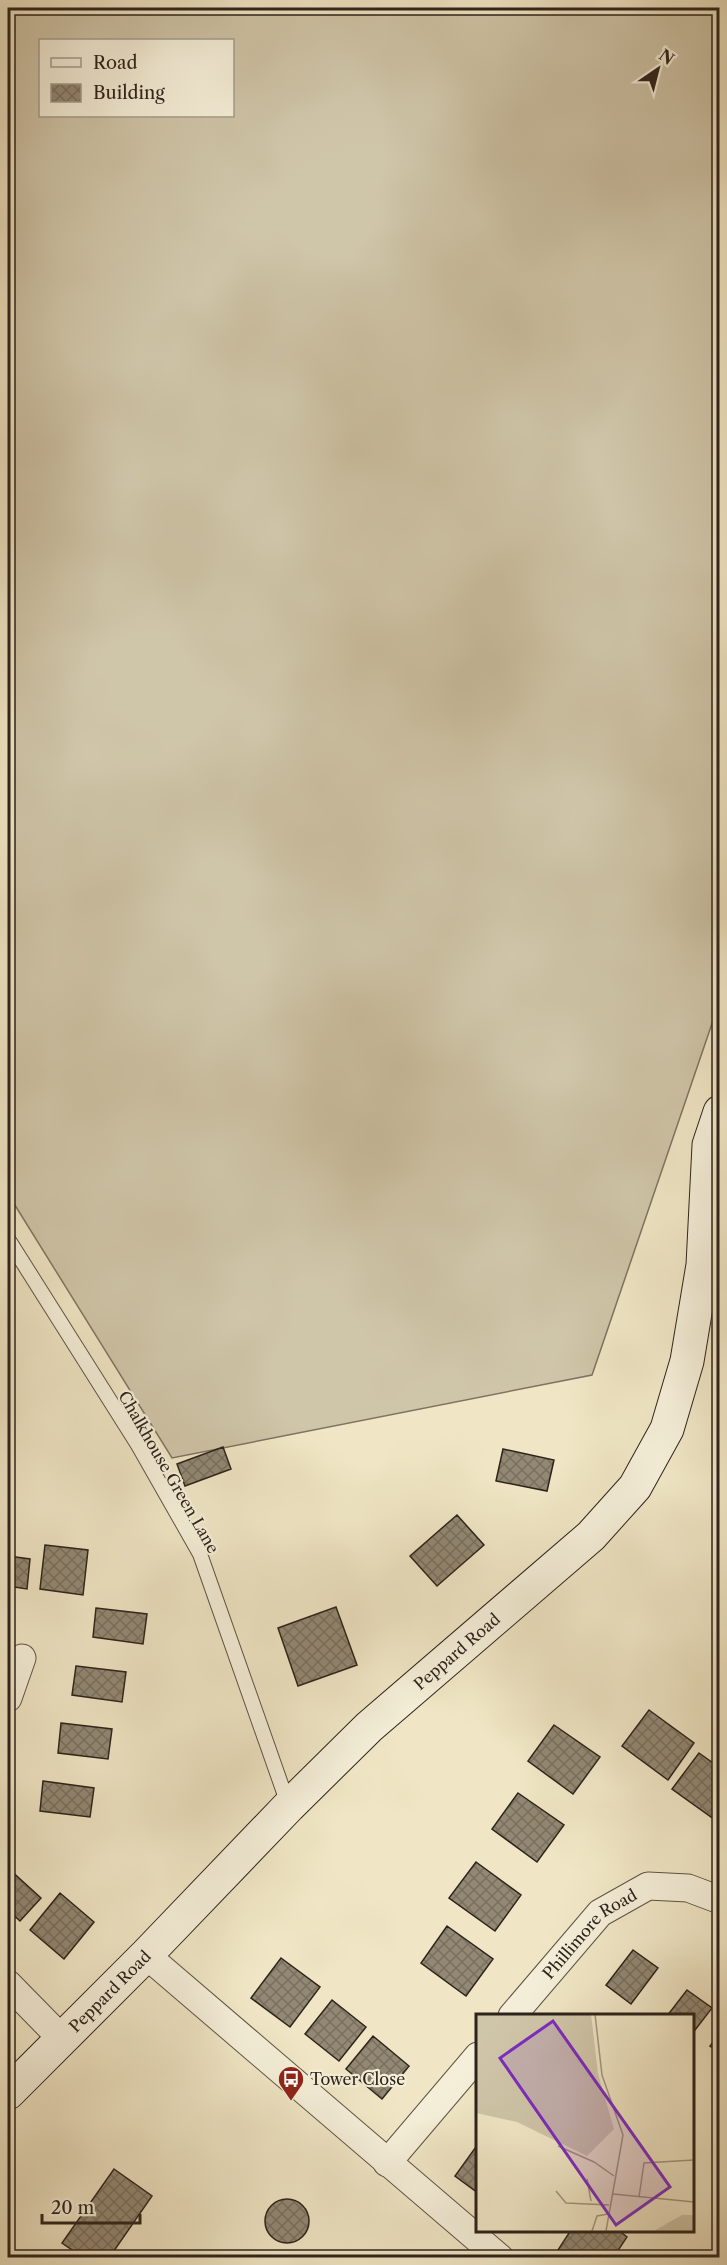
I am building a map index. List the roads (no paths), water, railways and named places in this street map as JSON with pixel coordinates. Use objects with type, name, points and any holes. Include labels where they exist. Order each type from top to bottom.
[{"type":"main road","name":"Peppard Road","points":[[8,2094],[369,1727],[591,1536],[635,1487],[667,1428],[687,1361],[703,1266],[709,1145],[720,1112]]},
{"type":"street","points":[[8,1698],[22,1658]]},
{"type":"street","name":"Phillimore Road","points":[[514,2014],[600,1913],[648,1886],[688,1888],[720,1900]]},
{"type":"street","points":[[146,1954],[500,2258]]},
{"type":"street","points":[[8,1984],[62,2039]]},
{"type":"street","points":[[387,2163],[476,2058]]},
{"type":"lane","name":"Chalkhouse Green Lane","points":[[8,1239],[138,1445],[200,1554],[289,1806]]},
{"type":"place","name":"Tower Close","points":[[291,2102]]}]
